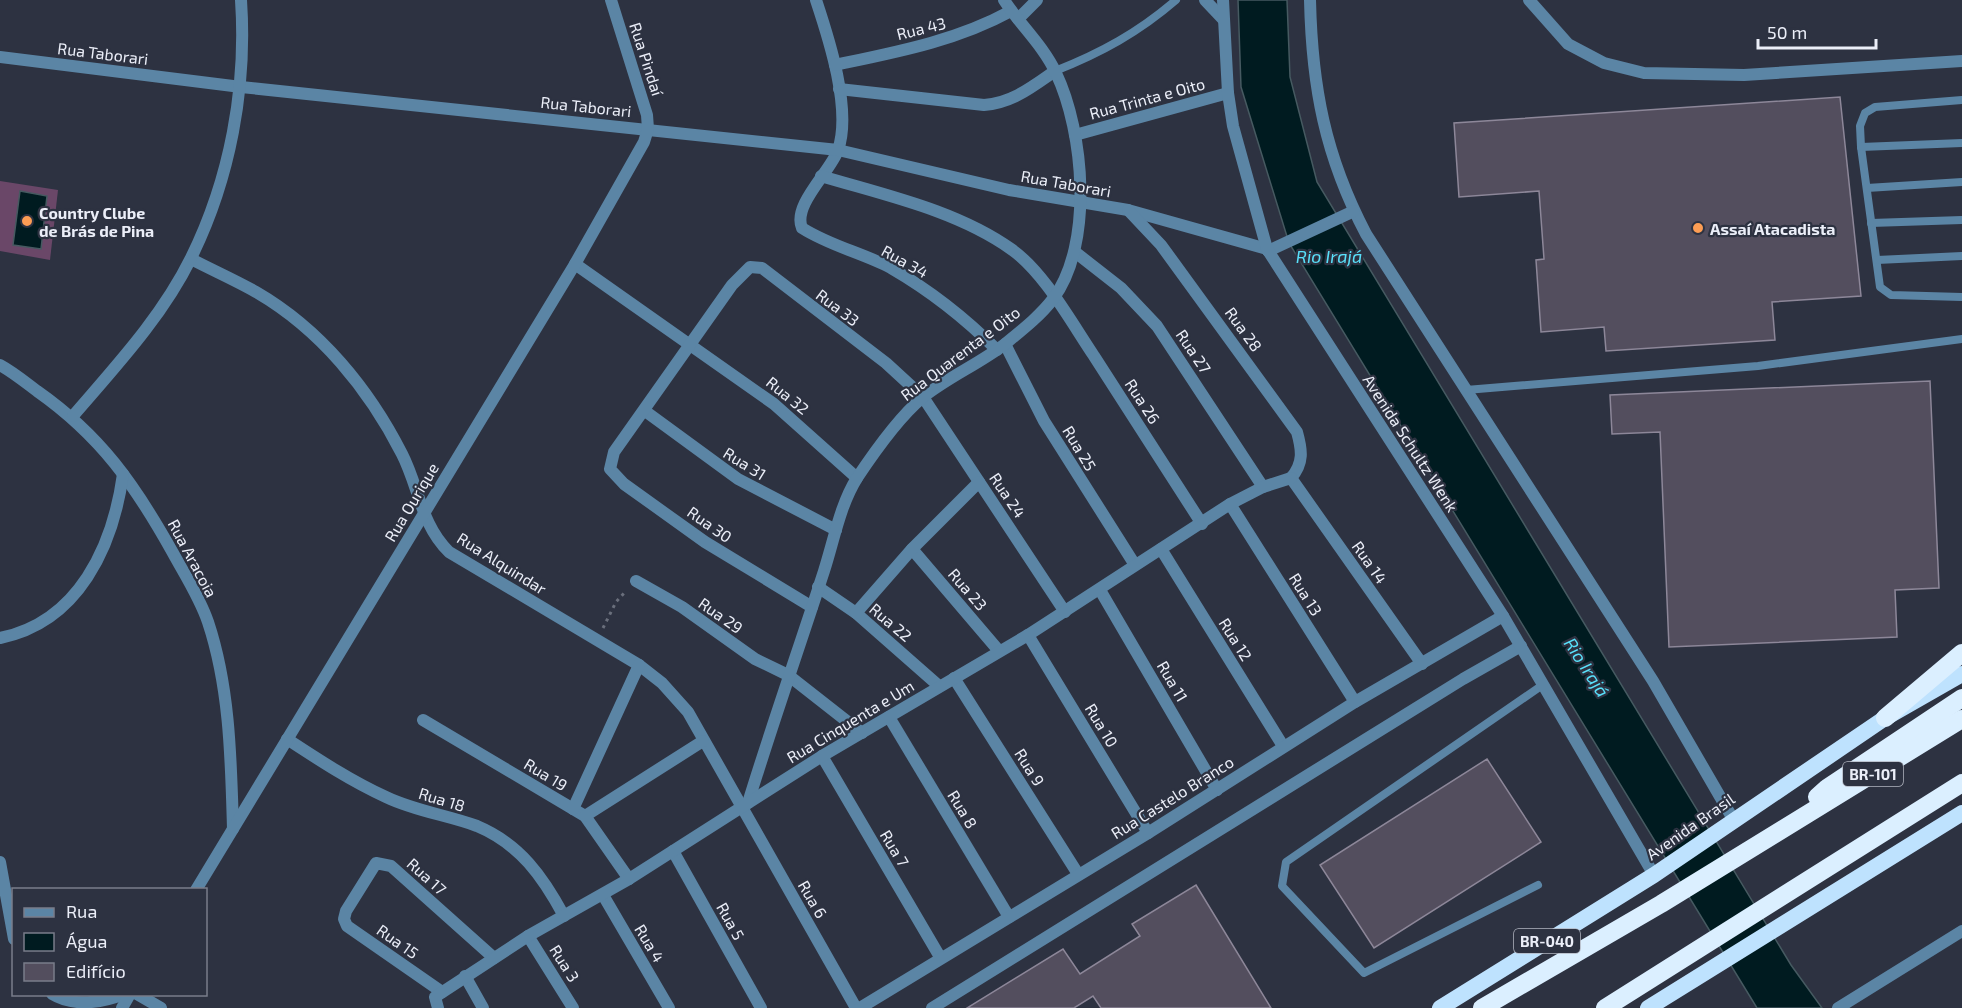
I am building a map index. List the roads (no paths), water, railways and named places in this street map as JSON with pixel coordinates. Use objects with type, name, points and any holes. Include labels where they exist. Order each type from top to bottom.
[{"type":"highway","name":"BR-040","points":[[1885,718],[1962,653]]},
{"type":"highway","name":"Avenida Brasil","points":[[1440,1008],[1654,875],[1885,718],[1962,674]]},
{"type":"highway","points":[[1784,829],[1827,788],[1962,698]]},
{"type":"highway","name":"BR-101","points":[[1482,1008],[1661,904],[1962,719]]},
{"type":"highway","points":[[1605,1008],[1962,783]]},
{"type":"highway","points":[[1648,1008],[1962,813]]},
{"type":"street","points":[[72,416],[122,359],[158,312],[191,259],[228,154],[240,87],[241,0]]},
{"type":"street","name":"Rua Pindaí","points":[[610,0],[641,93],[648,129]]},
{"type":"street","points":[[816,0],[836,65],[841,114],[838,150],[820,177]]},
{"type":"street","name":"Rua Quarenta e Oito","points":[[745,805],[836,530],[857,478],[908,411],[923,397],[1001,347],[1028,325],[1054,298],[1075,252],[1080,201],[1075,135],[1066,96],[1055,71],[1037,42],[1004,0]]},
{"type":"street","name":"Rua 43","points":[[836,65],[944,41],[1015,15],[1037,0]]},
{"type":"street","points":[[1205,0],[1224,19]]},
{"type":"street","name":"Avenida Schultz Wenk","points":[[1223,0],[1228,93],[1233,126],[1268,250],[1503,616],[1654,875]]},
{"type":"street","points":[[1310,0],[1311,43],[1320,111],[1332,156],[1354,211],[1653,681],[1728,823]]},
{"type":"street","points":[[1529,0],[1568,44],[1604,63],[1644,73],[1744,75],[1962,61]]},
{"type":"street","name":"Rua Taborari","points":[[0,57],[240,87],[838,150],[1009,190],[1128,210],[1268,250]]},
{"type":"street","points":[[839,89],[984,105],[1002,104],[1055,71]]},
{"type":"street","name":"Rua Trinta e Oito","points":[[1075,135],[1228,93]]},
{"type":"street","name":"Rua Ourique","points":[[196,888],[575,264],[631,166],[648,129]]},
{"type":"street","name":"Rua 34","points":[[820,177],[804,209],[802,228],[836,246],[890,268],[1001,347]]},
{"type":"street","name":"Rua 26","points":[[820,177],[940,213],[983,231],[1013,250],[1034,270],[1054,298],[1202,524]]},
{"type":"street","name":"Rua 28","points":[[1128,210],[1161,245],[1297,432],[1302,449],[1300,463],[1291,478]]},
{"type":"street","points":[[1268,250],[1354,211]]},
{"type":"street","name":"Rua 27","points":[[1075,252],[1121,288],[1157,326],[1263,487]]},
{"type":"street","name":"Rua Alquindar","points":[[191,259],[257,293],[314,334],[342,362],[395,440],[413,476],[423,513],[437,540],[449,552],[596,638],[639,665],[662,683],[688,712],[703,741],[745,805]]},
{"type":"street","name":"Rua 32","points":[[575,264],[774,404],[857,478]]},
{"type":"street","name":"Rua 33","points":[[614,452],[693,345],[732,285],[750,267],[762,268],[886,363],[923,397]]},
{"type":"street","name":"Rua 25","points":[[1001,347],[1044,421],[1135,565]]},
{"type":"street","name":"Rua Aracoia","points":[[0,365],[72,416],[123,474],[157,524],[208,621],[221,679],[230,737],[233,829]]},
{"type":"street","name":"Rua 24","points":[[923,397],[1065,612]]},
{"type":"street","name":"Rua 31","points":[[645,411],[738,479],[836,530]]},
{"type":"street","name":"Rua 30","points":[[614,452],[610,469],[614,477],[705,542],[812,607]]},
{"type":"street","points":[[0,638],[14,635],[42,622],[68,602],[88,579],[104,551],[113,525],[123,474]]},
{"type":"street","name":"Rua Cinquenta e Um","points":[[438,1001],[465,976],[528,936],[603,895],[822,756],[1028,635],[1230,504],[1263,487],[1291,478]]},
{"type":"street","name":"Rua 14","points":[[1291,478],[1422,664]]},
{"type":"street","points":[[856,613],[912,549],[979,482]]},
{"type":"street","name":"Rua 13","points":[[1230,504],[1355,702]]},
{"type":"street","name":"Rua 23","points":[[912,549],[999,651]]},
{"type":"street","name":"Rua 12","points":[[1161,549],[1283,746]]},
{"type":"street","name":"Rua 29","points":[[636,581],[682,607],[754,659],[788,675],[862,733]]},
{"type":"street","name":"Rua 22","points":[[818,587],[856,613],[939,686]]},
{"type":"street","name":"Rua 11","points":[[1100,590],[1217,790]]},
{"type":"street","name":"Rua Castelo Branco","points":[[859,1008],[1148,833],[1355,702],[1503,616]]},
{"type":"street","name":"Rua 10","points":[[1028,635],[1148,833]]},
{"type":"street","points":[[932,1008],[1443,691],[1521,646]]},
{"type":"street","points":[[573,809],[639,665]]},
{"type":"street","name":"Rua 9","points":[[954,678],[1078,874]]},
{"type":"street","name":"Rua 8","points":[[889,717],[1009,917]]},
{"type":"street","name":"Rua 19","points":[[423,720],[585,816],[629,879]]},
{"type":"street","name":"Rua 18","points":[[287,739],[344,775],[387,798],[425,812],[476,826],[503,839],[526,858],[547,883],[564,916]]},
{"type":"street","points":[[585,816],[703,741]]},
{"type":"street","name":"Rua 7","points":[[822,756],[940,957]]},
{"type":"street","name":"Rua 6","points":[[745,805],[859,1008]]},
{"type":"street","name":"Rua 5","points":[[673,851],[761,1008]]},
{"type":"street","points":[[0,862],[12,928]]},
{"type":"street","name":"Rua 17","points":[[346,911],[370,868],[381,863],[391,866],[494,958]]},
{"type":"street","name":"Rua 4","points":[[603,895],[669,1008]]},
{"type":"street","name":"Rua 15","points":[[346,911],[344,919],[347,926],[438,1001]]},
{"type":"street","points":[[1838,1008],[1962,931]]},
{"type":"street","name":"Rua 3","points":[[528,936],[573,1008]]},
{"type":"street","points":[[465,976],[483,1008]]},
{"type":"street","points":[[59,996],[82,1003],[105,1002],[119,996]]},
{"type":"street","points":[[140,996],[161,1008]]},
{"type":"lane","points":[[1055,71],[1092,56],[1131,36],[1176,0]]},
{"type":"lane","points":[[1962,100],[1870,110],[1862,119],[1861,147],[1880,287],[1884,292],[1898,296],[1962,297]]},
{"type":"lane","points":[[1861,147],[1962,143]]},
{"type":"lane","points":[[1866,188],[1962,182]]},
{"type":"lane","points":[[1871,223],[1962,220]]},
{"type":"lane","points":[[1876,260],[1962,256]]},
{"type":"lane","points":[[1466,390],[1758,366],[1962,339]]},
{"type":"lane","points":[[1538,885],[1364,973],[1282,886],[1286,862],[1544,684]]},
{"type":"water","name":"Rio Irajá","points":[[1238,0],[1287,0],[1290,77],[1317,182],[1791,965],[1822,1008],[1757,1008],[1289,243],[1241,87]]},
{"type":"water","points":[[20,191],[47,196],[41,249],[13,245]]},
{"type":"place","name":"Country Clube de Brás de Pina","points":[[27,221]]},
{"type":"place","name":"Assaí Atacadista","points":[[1698,228]]}]
